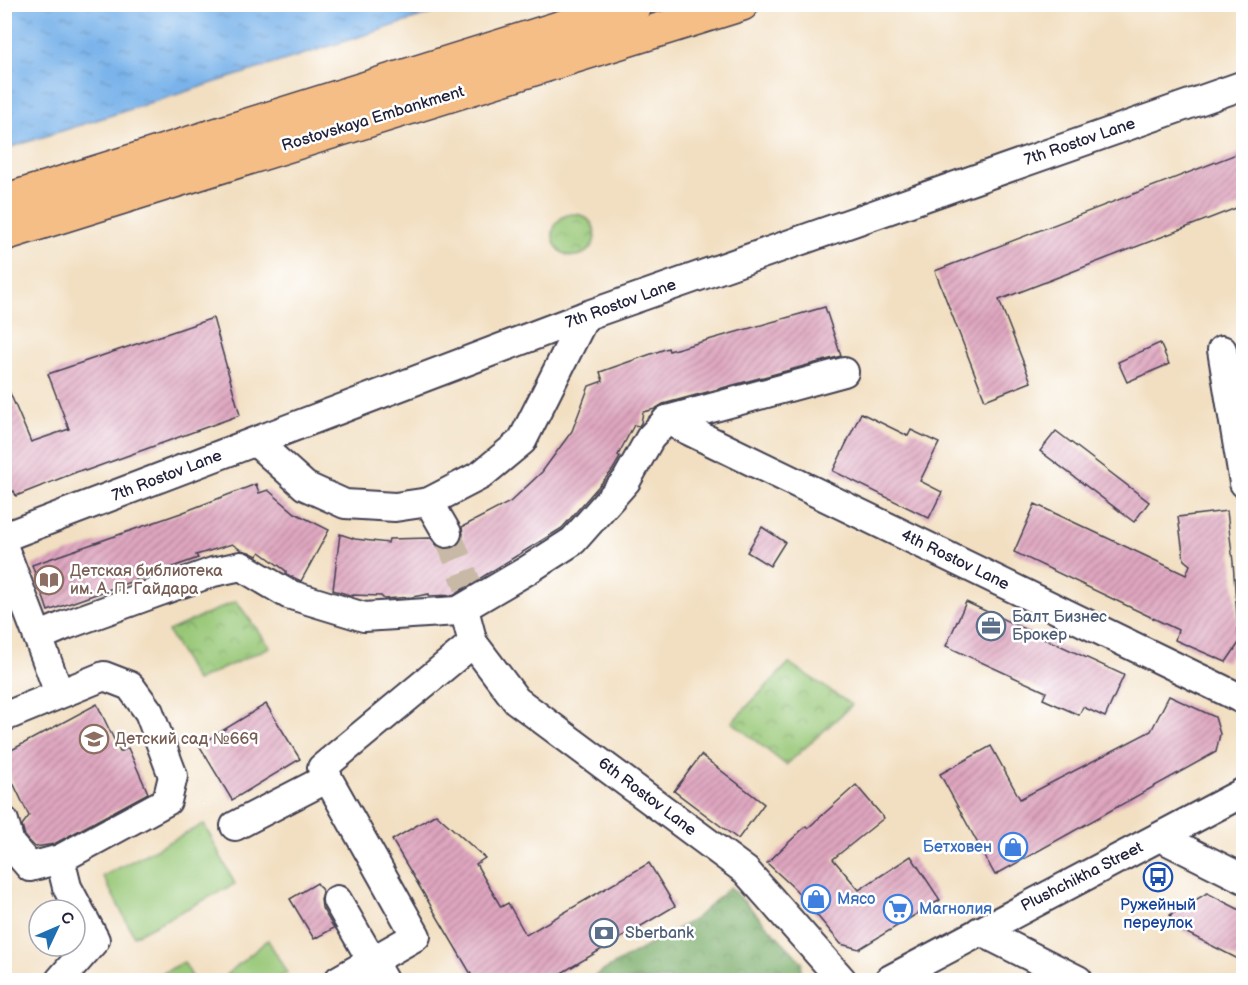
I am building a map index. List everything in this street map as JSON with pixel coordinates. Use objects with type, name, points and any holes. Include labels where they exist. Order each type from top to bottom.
[{"type":"main road","name":"Rostovskaya Embankment","points":[[4,201],[636,4]]},
{"type":"main road","name":"Rostovskaya Embankment","points":[[4,234],[742,4]]},
{"type":"street","name":"7th Rostov Lane","points":[[4,537],[585,316],[1244,85]]},
{"type":"street","points":[[256,442],[305,486],[345,504],[395,507],[429,502],[481,475],[522,441],[585,316]]},
{"type":"street","points":[[1221,350],[1244,483]]},
{"type":"street","points":[[38,637],[205,575],[241,566],[288,594],[364,617],[447,612],[573,541],[626,480],[650,438],[667,420],[844,372]]},
{"type":"street","name":"4th Rostov Lane","points":[[667,420],[1244,700]]},
{"type":"street","points":[[429,502],[447,533]]},
{"type":"street","points":[[4,548],[59,693]]},
{"type":"street","name":"6th Rostov Lane","points":[[468,599],[473,643],[516,700],[746,871],[842,981]]},
{"type":"street","points":[[339,981],[378,971],[416,936],[322,768],[473,643]]},
{"type":"street","points":[[4,717],[104,676],[130,686],[148,712],[173,776],[167,801],[60,859],[30,867],[10,844],[4,821]]},
{"type":"street","points":[[235,826],[328,778]]},
{"type":"street","name":"Plushchikha Street","points":[[889,981],[1244,792]]},
{"type":"street","points":[[1160,837],[1244,879]]},
{"type":"street","points":[[60,859],[68,886],[95,940],[60,981]]},
{"type":"street","points":[[337,900],[378,971]]},
{"type":"street","points":[[980,931],[1078,981]]},
{"type":"green space","points":[[574,214],[589,220],[595,235],[589,250],[574,256],[559,250],[553,235],[559,220]]},
{"type":"green space","points":[[236,601],[270,647],[196,681],[168,631]]},
{"type":"green space","points":[[789,663],[852,705],[786,765],[732,722]]},
{"type":"green space","points":[[204,824],[235,884],[134,936],[103,876]]},
{"type":"green space","points":[[730,887],[802,962],[800,974],[787,980],[780,969],[757,980],[587,980],[695,919]]},
{"type":"green space","points":[[268,940],[287,973],[274,980],[229,980],[226,975]]},
{"type":"green space","points":[[184,962],[194,980],[149,980]]},
{"type":"water","points":[[5,4],[459,4],[459,5],[5,149]]},
{"type":"building","points":[[1244,151],[1244,205],[999,300],[1031,382],[985,400],[935,271]]},
{"type":"building","points":[[825,307],[841,356],[663,404],[643,412],[641,423],[639,426],[634,425],[612,471],[562,528],[453,595],[429,596],[429,594],[384,599],[381,596],[353,596],[333,590],[340,534],[355,539],[388,543],[389,539],[431,538],[439,548],[456,547],[462,541],[462,527],[510,502],[542,472],[572,431],[589,386],[603,381],[600,372],[668,348],[669,351]]},
{"type":"building","points":[[213,318],[240,415],[85,471],[84,469],[16,496],[14,491],[4,495],[4,379],[31,442],[69,429],[48,374]]},
{"type":"building","points":[[1160,343],[1169,364],[1127,382],[1118,362]]},
{"type":"building","points":[[861,413],[908,436],[911,430],[939,443],[920,481],[942,492],[929,518],[833,471]]},
{"type":"building","points":[[1056,431],[1149,502],[1134,522],[1040,451]]},
{"type":"building","points":[[256,484],[259,493],[268,490],[295,513],[329,530],[301,581],[286,574],[286,571],[260,552],[257,556],[232,544],[196,555],[198,558],[48,611],[32,565]]},
{"type":"building","points":[[1035,504],[1186,575],[1190,565],[1184,560],[1178,517],[1227,511],[1239,643],[1226,662],[1175,640],[1178,630],[1014,552]]},
{"type":"building","points":[[762,527],[785,542],[770,566],[747,552]]},
{"type":"building","points":[[966,602],[1124,675],[1105,717],[1083,707],[1079,715],[1043,699],[1046,692],[946,646]]},
{"type":"building","points":[[1169,696],[1215,717],[1220,734],[1216,752],[995,875],[940,774],[991,746],[1020,799],[1151,731]]},
{"type":"building","points":[[97,704],[120,752],[128,748],[148,793],[54,844],[35,847],[25,836],[22,825],[29,816],[4,764],[4,754]]},
{"type":"building","points":[[266,704],[300,759],[232,800],[199,745]]},
{"type":"building","points":[[701,755],[764,804],[738,839],[674,791]]},
{"type":"building","points":[[856,785],[884,818],[833,859],[859,890],[911,856],[940,900],[859,949],[841,944],[795,889],[767,863],[806,826],[808,828]]},
{"type":"building","points":[[436,814],[485,858],[476,864],[501,907],[508,903],[526,935],[649,863],[675,906],[548,981],[475,981],[392,840]]},
{"type":"building","points":[[317,883],[323,892],[322,908],[334,928],[314,939],[290,899]]},
{"type":"building","points":[[1207,893],[1244,912],[1244,962],[1175,927],[1170,915]]},
{"type":"tunnel","points":[[447,533],[468,586]]},
{"type":"place","name":"Детская библиотека им. А. П. Гайдара","points":[[49,580]]},
{"type":"place","name":"Балт Бизнес Брокер","points":[[991,626]]},
{"type":"place","name":"Детский сад №669","points":[[94,739]]},
{"type":"place","name":"Бетховен","points":[[1013,847]]},
{"type":"place","name":"Ружейный переулок","points":[[1158,877]]},
{"type":"place","name":"Мясо","points":[[816,899]]},
{"type":"place","name":"Магнолия","points":[[898,909]]},
{"type":"place","name":"Sberbank","points":[[604,933]]}]
